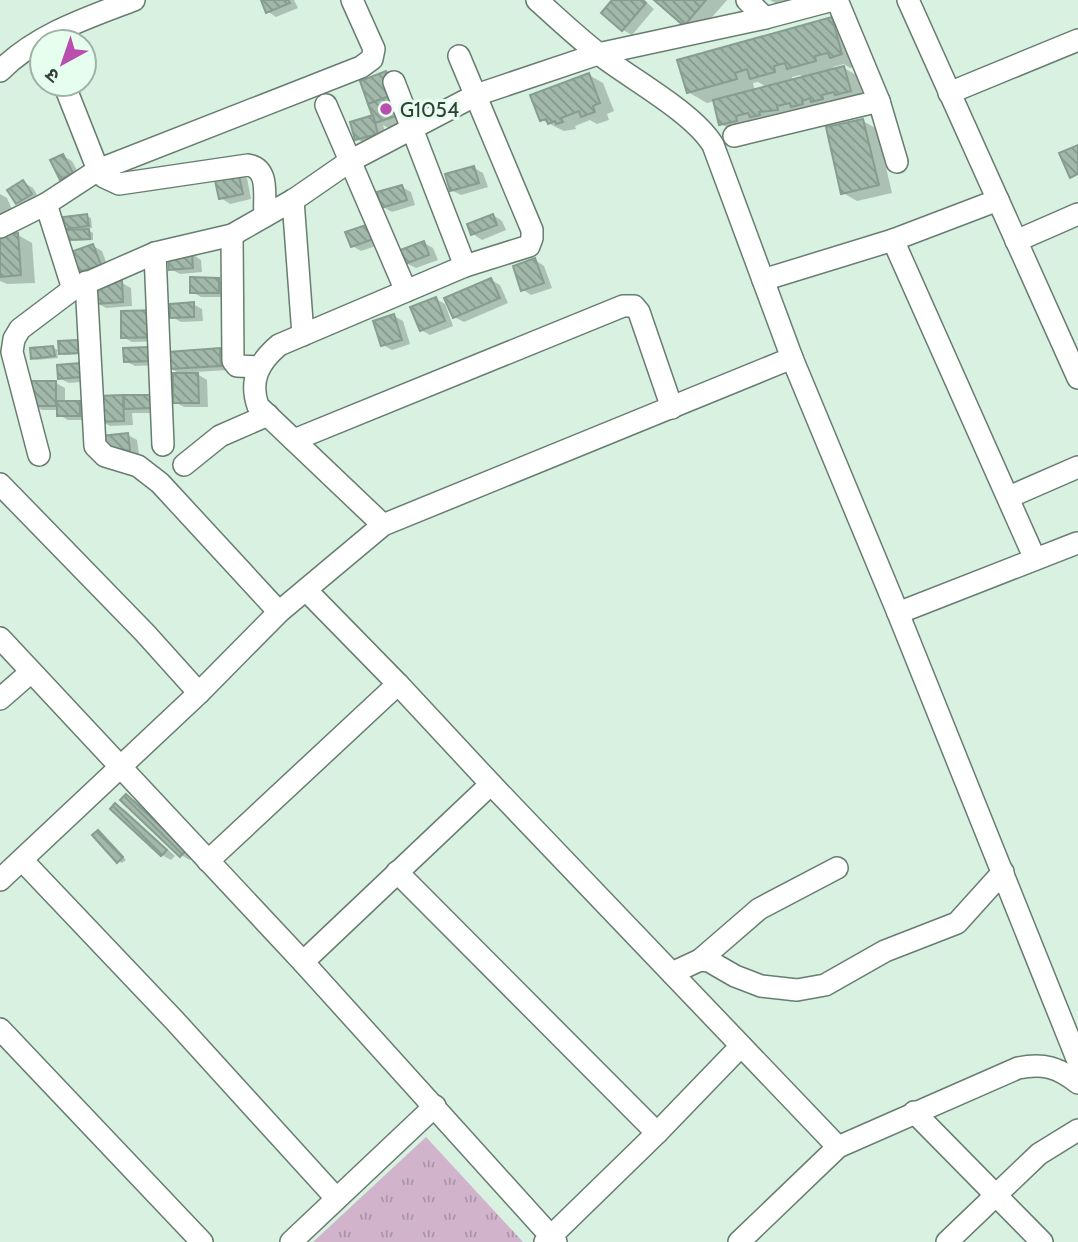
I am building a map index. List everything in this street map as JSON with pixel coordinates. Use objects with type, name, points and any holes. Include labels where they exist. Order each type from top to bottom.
[{"type":"street","points":[[71,28],[134,0]]},
{"type":"street","points":[[0,227],[46,204],[98,170],[361,67],[372,59],[374,49],[352,0]]},
{"type":"street","points":[[537,0],[598,54],[688,118],[713,145],[792,358],[1078,1061]]},
{"type":"street","points":[[747,0],[765,18]]},
{"type":"street","points":[[39,455],[12,352],[14,339],[20,329],[80,285],[155,253],[232,235],[293,200],[350,161],[476,95],[598,54],[835,0],[878,101],[897,162]]},
{"type":"street","points":[[908,0],[1016,241],[1072,348],[1078,378]]},
{"type":"street","points":[[949,93],[1078,40]]},
{"type":"street","points":[[0,71],[28,47]]},
{"type":"street","points":[[383,525],[258,406],[254,393],[255,375],[268,354],[279,345],[465,266],[529,246],[533,238],[532,230],[459,55]]},
{"type":"street","points":[[394,82],[465,266]]},
{"type":"street","points":[[70,98],[98,170],[104,177],[119,184],[256,166],[262,172],[265,185],[265,216]]},
{"type":"street","points":[[734,136],[878,101]]},
{"type":"street","points":[[326,105],[406,291]]},
{"type":"street","points":[[293,200],[303,335]]},
{"type":"street","points":[[763,280],[893,240],[998,200]]},
{"type":"street","points":[[46,204],[80,285],[95,446],[105,456],[138,466],[149,473],[279,612]]},
{"type":"street","points":[[1016,241],[1078,214]]},
{"type":"street","points":[[232,235],[233,361],[237,366],[259,367]]},
{"type":"street","points":[[893,240],[1035,559]]},
{"type":"street","points":[[155,253],[163,445]]},
{"type":"street","points":[[295,440],[623,306],[634,306],[639,312],[672,408]]},
{"type":"street","points":[[0,880],[199,693],[279,612],[383,525],[792,358]]},
{"type":"street","points":[[184,465],[220,436],[268,415]]},
{"type":"street","points":[[1009,497],[1078,467]]},
{"type":"street","points":[[0,484],[145,633],[199,693]]},
{"type":"street","points":[[898,613],[1077,543]]},
{"type":"street","points":[[306,590],[838,1147]]},
{"type":"street","points":[[0,639],[303,962],[435,1106],[551,1240],[741,1046]]},
{"type":"street","points":[[0,699],[31,672]]},
{"type":"street","points":[[208,861],[398,684]]},
{"type":"street","points":[[303,962],[491,784]]},
{"type":"street","points":[[22,860],[166,1011],[337,1198]]},
{"type":"street","points":[[672,973],[700,960],[759,909],[836,869]]},
{"type":"street","points":[[397,872],[657,1133]]},
{"type":"street","points":[[700,960],[709,961],[735,976],[761,986],[797,990],[825,985],[885,951],[957,923],[1003,872]]},
{"type":"street","points":[[0,1029],[202,1242]]},
{"type":"street","points":[[739,1242],[838,1147],[1018,1068],[1035,1065],[1062,1071],[1078,1083]]},
{"type":"street","points":[[290,1242],[435,1106]]},
{"type":"street","points":[[914,1112],[1042,1242]]},
{"type":"street","points":[[947,1242],[1039,1154],[1078,1130]]},
{"type":"green space","points":[[426,1137],[523,1242],[313,1242]]},
{"type":"building","points":[[261,0],[288,0],[290,3],[266,13]]},
{"type":"building","points":[[612,0],[643,0],[646,3],[622,31],[601,13]]},
{"type":"building","points":[[654,0],[706,0],[684,26]]},
{"type":"building","points":[[832,17],[842,54],[830,58],[828,53],[815,56],[816,61],[787,69],[785,63],[774,66],[775,72],[750,79],[747,69],[735,73],[737,79],[687,93],[677,60]]},
{"type":"building","points":[[844,66],[851,91],[822,95],[823,99],[811,102],[810,98],[802,101],[803,104],[791,107],[790,103],[777,106],[778,110],[759,112],[760,115],[750,117],[748,113],[736,116],[737,121],[719,125],[713,100]]},
{"type":"building","points":[[386,71],[395,94],[368,104],[360,81]]},
{"type":"building","points":[[589,73],[600,103],[593,106],[595,112],[581,117],[579,111],[561,118],[563,122],[556,124],[555,121],[548,124],[546,119],[540,121],[530,95]]},
{"type":"building","name":"G1054","points":[[395,94],[402,114],[375,123],[368,104]]},
{"type":"building","points":[[373,115],[378,134],[355,140],[350,122]]},
{"type":"building","points":[[863,119],[879,185],[841,194],[826,127]]},
{"type":"building","points":[[1078,145],[1078,174],[1070,178],[1059,153]]},
{"type":"building","points":[[63,154],[73,173],[60,180],[50,160]]},
{"type":"building","points":[[474,166],[479,183],[450,191],[445,174]]},
{"type":"building","points":[[238,171],[243,194],[219,199],[214,176]]},
{"type":"building","points":[[23,180],[32,194],[16,204],[7,190]]},
{"type":"building","points":[[402,185],[407,200],[381,208],[377,192]]},
{"type":"building","points":[[87,214],[89,226],[65,229],[63,217]]},
{"type":"building","points":[[493,214],[497,225],[471,235],[467,224]]},
{"type":"building","points":[[369,224],[374,239],[351,247],[345,232]]},
{"type":"building","points":[[89,229],[90,239],[66,240],[65,230]]},
{"type":"building","points":[[18,233],[21,275],[0,277],[0,234]]},
{"type":"building","points":[[424,241],[429,255],[405,264],[400,250]]},
{"type":"building","points":[[93,244],[101,265],[73,274],[65,254]]},
{"type":"building","points":[[192,253],[193,268],[169,270],[168,254]]},
{"type":"building","points":[[535,258],[544,283],[521,291],[513,266]]},
{"type":"building","points":[[190,277],[219,278],[219,293],[190,293]]},
{"type":"building","points":[[491,278],[500,298],[453,318],[444,298]]},
{"type":"building","points":[[122,281],[123,302],[95,304],[94,283]]},
{"type":"building","points":[[436,297],[445,321],[420,331],[410,307]]},
{"type":"building","points":[[194,302],[194,317],[170,318],[170,304]]},
{"type":"building","points":[[158,310],[159,337],[121,338],[121,311]]},
{"type":"building","points":[[394,314],[402,340],[381,346],[373,321]]},
{"type":"building","points":[[78,340],[79,353],[59,354],[58,341]]},
{"type":"building","points":[[53,346],[55,356],[31,359],[30,348]]},
{"type":"building","points":[[149,347],[150,361],[124,362],[123,348]]},
{"type":"building","points":[[220,348],[221,366],[169,369],[168,352]]},
{"type":"building","points":[[80,363],[81,377],[58,379],[57,365]]},
{"type":"building","points":[[173,373],[198,373],[199,403],[173,403]]},
{"type":"building","points":[[31,381],[56,381],[56,406],[31,406]]},
{"type":"building","points":[[123,395],[124,421],[99,422],[98,396]]},
{"type":"building","points":[[124,395],[153,395],[153,408],[124,409]]},
{"type":"building","points":[[57,401],[80,401],[80,416],[57,416]]},
{"type":"building","points":[[128,433],[130,450],[103,452],[101,436]]},
{"type":"building","points":[[126,794],[186,850],[180,857],[120,800]]},
{"type":"building","points":[[115,803],[167,850],[161,856],[110,809]]},
{"type":"building","points":[[98,830],[123,857],[117,863],[92,835]]},
{"type":"place","name":"G1054","points":[[386,109]]}]
